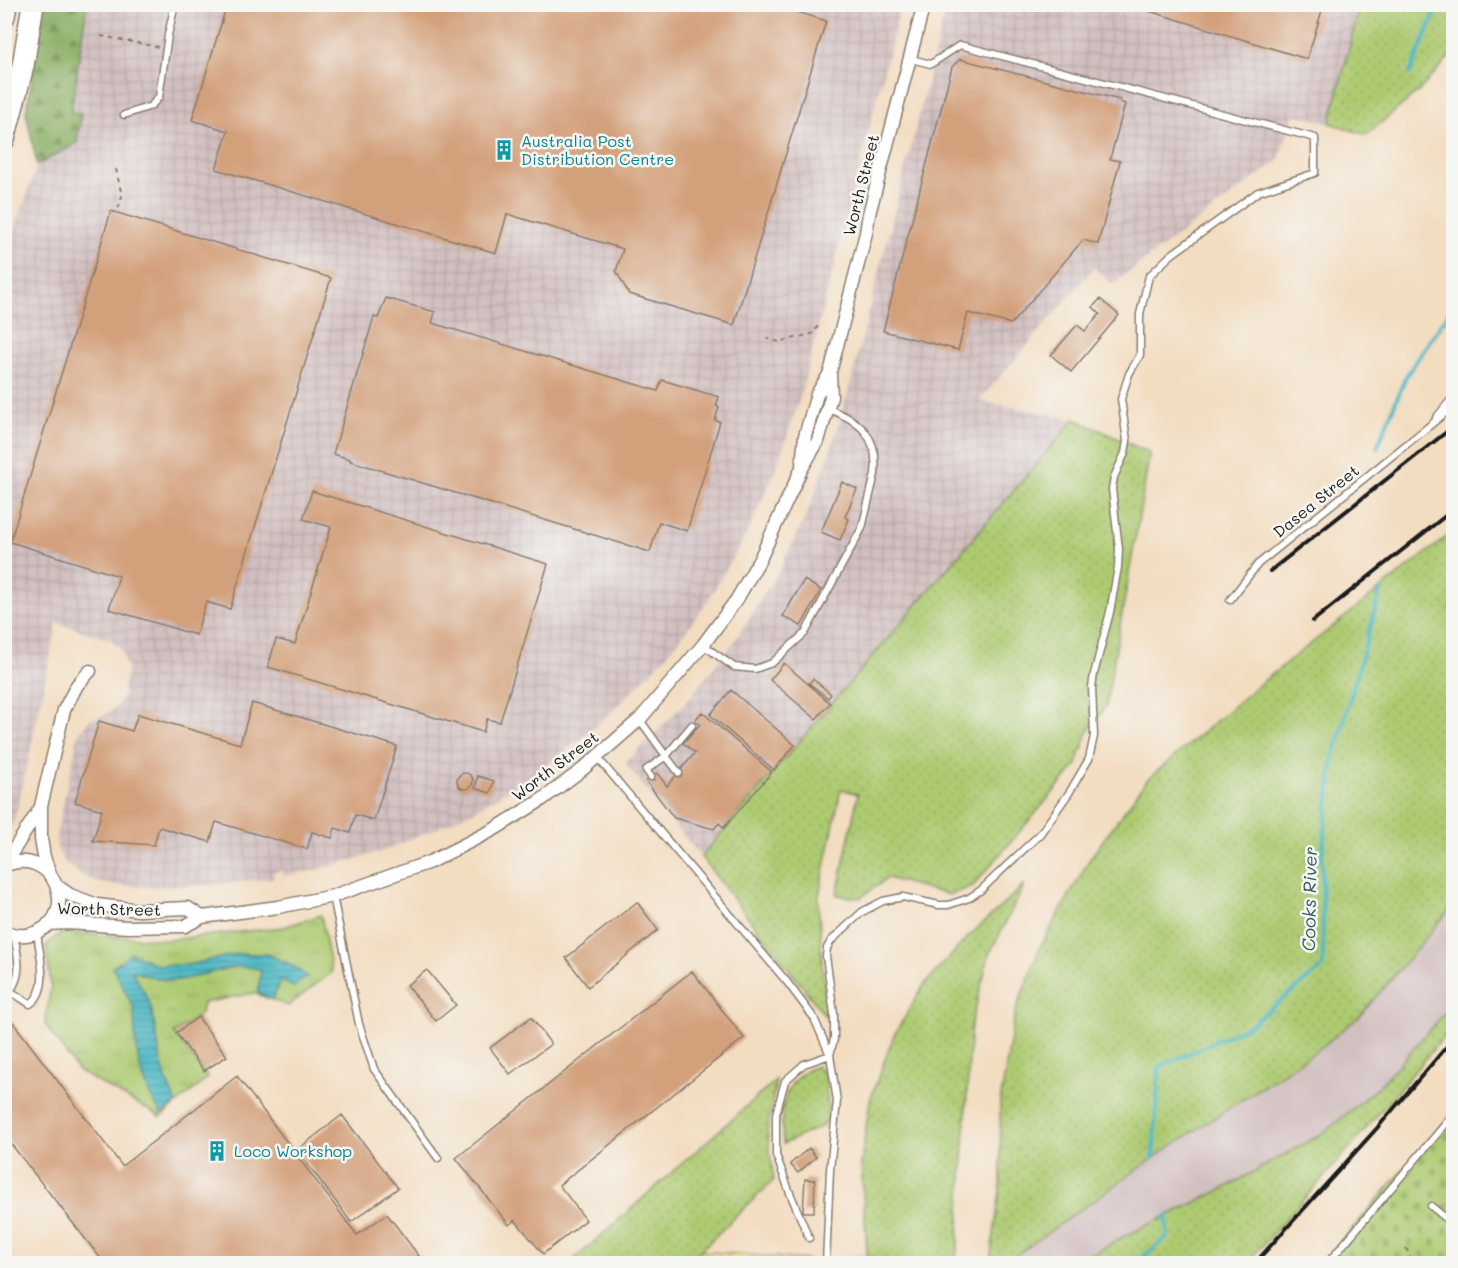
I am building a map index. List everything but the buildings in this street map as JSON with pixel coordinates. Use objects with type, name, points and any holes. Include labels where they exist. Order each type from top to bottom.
[{"type":"highway","points":[[4,16],[6,4]]},
{"type":"highway","points":[[4,139],[23,66],[33,4]]},
{"type":"street","name":"Worth Street","points":[[48,924],[68,923],[106,927],[185,926],[202,917],[286,906],[333,896],[387,878],[459,848],[540,801],[597,757],[640,719],[703,645],[737,599],[760,559],[801,470],[818,441],[831,397],[830,373],[924,4]]},
{"type":"street","name":"Worth Street","points":[[801,470],[805,436],[817,394],[830,373]]},
{"type":"street","points":[[9,933],[23,935],[37,932],[54,917],[59,904],[57,886],[44,857],[41,839],[41,807],[64,710],[77,685],[90,671]]},
{"type":"street","points":[[4,865],[41,807]]},
{"type":"street","points":[[4,865],[30,862],[50,874]]},
{"type":"street","name":"Worth Street","points":[[57,886],[70,895],[97,905],[139,910],[188,908],[202,917]]},
{"type":"lane","points":[[124,115],[151,106],[159,97],[175,4]]},
{"type":"lane","points":[[830,1055],[834,1039],[834,1014],[826,957],[831,941],[862,912],[883,901],[903,897],[948,905],[969,898],[981,890],[1040,834],[1069,793],[1089,759],[1094,736],[1092,687],[1118,567],[1119,549],[1112,489],[1127,441],[1121,399],[1129,374],[1140,355],[1140,314],[1149,276],[1171,255],[1258,192],[1315,173],[1315,138],[960,45],[931,64],[911,59]]},
{"type":"lane","points":[[1426,430],[1454,396]]},
{"type":"lane","points":[[1426,430],[1454,406]]},
{"type":"lane","points":[[703,645],[734,667],[755,669],[772,663],[805,633],[862,528],[875,474],[873,446],[859,424],[827,409]]},
{"type":"lane","name":"Dasea Street","points":[[1230,600],[1258,564],[1426,430]]},
{"type":"lane","points":[[640,719],[679,773]]},
{"type":"lane","points":[[651,777],[646,770],[666,756],[692,725]]},
{"type":"lane","points":[[597,757],[787,982],[814,1018],[830,1055],[837,1101],[830,1170],[826,1263]]},
{"type":"lane","points":[[333,896],[359,1024],[374,1070],[438,1158]]},
{"type":"lane","points":[[9,933],[19,972],[16,982],[7,989],[30,1005],[40,995],[43,981],[37,932]]},
{"type":"lane","points":[[809,1238],[776,1155],[776,1114],[784,1081],[804,1064],[830,1055]]},
{"type":"lane","points":[[1328,1263],[1454,1114]]},
{"type":"lane","points":[[1431,1206],[1454,1225]]},
{"type":"path","points":[[101,36],[166,49]]},
{"type":"path","points":[[116,169],[122,196],[118,210]]},
{"type":"path","points":[[766,338],[779,342],[815,333],[817,327],[821,328]]},
{"type":"path","points":[[1406,1248],[1414,1263]]},
{"type":"shaded area","points":[[68,5],[901,5],[801,394],[776,470],[746,535],[710,597],[667,655],[617,707],[536,773],[451,822],[383,851],[320,869],[284,876],[282,870],[273,872],[274,878],[199,886],[115,885],[83,876],[64,862],[57,848],[56,836],[79,732],[91,719],[105,715],[117,706],[125,693],[123,690],[127,667],[122,652],[112,640],[57,623],[22,790],[14,820],[5,835],[5,258],[37,165]]},
{"type":"shaded area","points":[[947,5],[1360,5],[1330,123],[1294,114],[1279,160],[1113,284],[1094,268],[979,401],[1075,419],[701,857],[625,763],[687,701],[734,642],[780,569],[809,510],[835,437],[852,378]]},
{"type":"shaded area","points":[[1453,906],[1453,1004],[1382,1083],[1325,1132],[1221,1190],[1077,1263],[1005,1264],[1165,1150],[1314,1053],[1359,1017]]},
{"type":"shaded area","points":[[867,1254],[868,1263],[830,1264],[831,1259]]},
{"type":"green space","points":[[45,5],[87,5],[71,112],[81,114],[77,143],[37,165],[26,112]]},
{"type":"green space","points":[[1360,5],[1454,5],[1453,53],[1418,92],[1366,135],[1330,123]]},
{"type":"green space","points":[[1075,419],[1150,453],[1106,706],[1089,729],[1076,766],[973,886],[949,895],[888,878],[860,898],[837,895],[858,794],[841,789],[818,900],[826,1017],[701,857]]},
{"type":"green space","points":[[1453,532],[1453,906],[1359,1017],[1314,1053],[1165,1150],[1005,1263],[994,1263],[991,1255],[1001,1183],[1000,1102],[1015,1013],[1041,945],[1091,857],[1147,780],[1257,686]]},
{"type":"green space","points":[[1025,884],[989,955],[971,1024],[955,1263],[868,1263],[861,1163],[870,1100],[894,1035],[924,985],[967,938]]},
{"type":"green space","points":[[321,915],[332,972],[288,1006],[254,993],[203,1003],[201,1014],[174,1033],[208,1078],[161,1117],[78,1071],[45,1024],[51,985],[46,946],[61,934],[68,932],[167,940],[284,927]]},
{"type":"green space","points":[[1453,1004],[1453,1026],[1346,1152],[1247,1263],[1077,1263],[1123,1237],[1221,1190],[1325,1132],[1382,1083]]},
{"type":"green space","points":[[817,1066],[825,1074],[829,1117],[822,1126],[783,1144],[782,1120],[785,1098],[796,1079],[805,1071]]},
{"type":"green space","points":[[776,1080],[767,1132],[774,1180],[700,1251],[683,1263],[569,1264]]},
{"type":"green space","points":[[1453,1113],[1453,1263],[1322,1263]]},
{"type":"sand","points":[[700,1251],[807,1260],[808,1263],[683,1263]]},
{"type":"water","points":[[131,953],[158,965],[187,965],[238,954],[267,954],[289,964],[308,977],[293,987],[280,980],[273,1000],[258,993],[261,970],[251,967],[230,968],[172,980],[132,971],[150,1003],[163,1069],[177,1103],[161,1114],[149,1093],[139,1064],[134,1009],[113,967]]},
{"type":"waterway","name":"Cooks River","points":[[1410,73],[1439,4]]},
{"type":"waterway","name":"Cooks River","points":[[1377,448],[1406,376],[1454,305]]},
{"type":"waterway","name":"Cooks River","points":[[1153,1159],[1159,1067],[1249,1026],[1323,967],[1322,856],[1333,760],[1381,589]]},
{"type":"waterway","name":"Cooks River","points":[[1135,1264],[1168,1236],[1166,1216]]},
{"type":"railway","points":[[1270,571],[1454,426]]},
{"type":"railway","points":[[1313,621],[1454,509]]},
{"type":"railway","points":[[1254,1264],[1378,1127],[1454,1038]]},
{"type":"place","name":"Australia Post Distribution Centre","points":[[504,150]]},
{"type":"place","name":"Loco Workshop","points":[[217,1151]]}]
